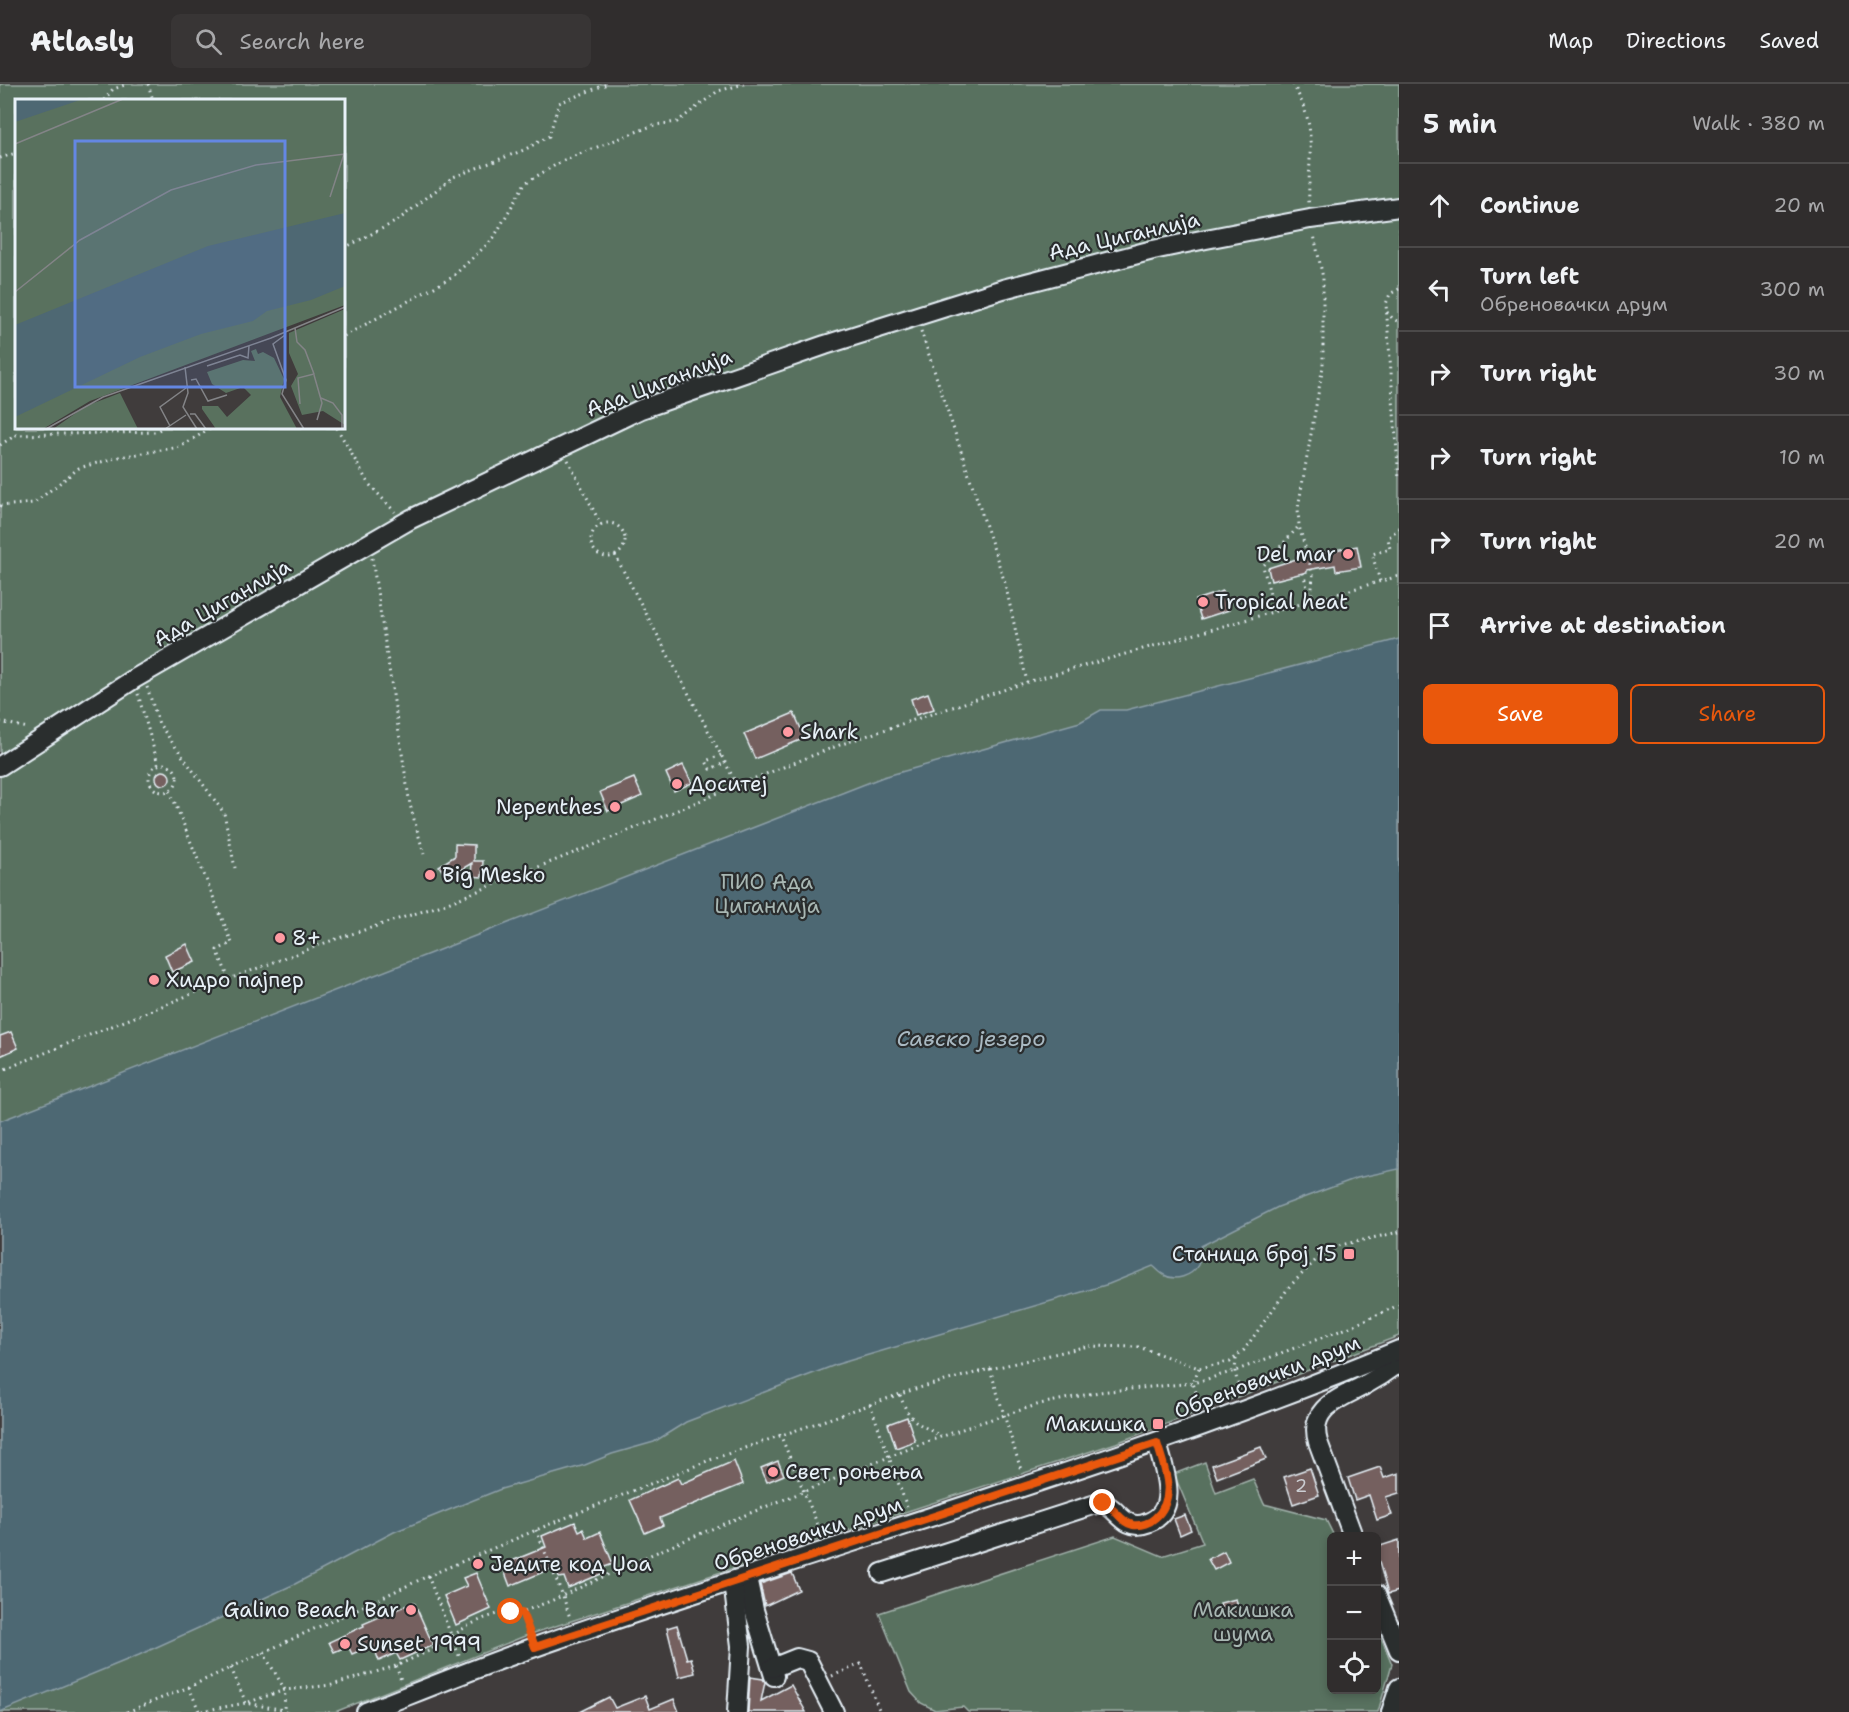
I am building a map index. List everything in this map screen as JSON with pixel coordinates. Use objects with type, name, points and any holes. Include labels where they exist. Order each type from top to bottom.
[{"type":"street","name":"Ада Циганлија","points":[[0,766],[138,677],[411,519],[641,409],[915,315],[1003,289],[1153,250],[1310,219],[1399,207]]},
{"type":"street","name":"Обреновачки друм","points":[[366,1712],[388,1708],[466,1673],[535,1647],[1157,1443],[1243,1412],[1399,1350]]},
{"type":"street","points":[[1352,1532],[1318,1442],[1317,1422],[1328,1406],[1383,1375],[1399,1363]]},
{"type":"street","points":[[882,1573],[1099,1503],[1109,1505],[1133,1525],[1152,1521],[1163,1510],[1168,1488],[1157,1443]]},
{"type":"street","points":[[740,1579],[754,1610],[773,1672],[797,1658],[804,1658],[808,1661],[834,1712]]},
{"type":"street","points":[[737,1712],[741,1646],[740,1579]]},
{"type":"street","points":[[1381,1604],[1399,1650]]},
{"type":"street","points":[[1391,1712],[1399,1688]]},
{"type":"path","points":[[105,99],[113,89],[129,84]]},
{"type":"path","points":[[148,84],[153,99]]},
{"type":"path","points":[[345,247],[397,221],[453,177],[524,150],[549,136],[559,103],[607,84]]},
{"type":"path","points":[[345,335],[451,278],[493,239],[525,183],[564,160],[654,125],[677,122],[718,91],[744,84]]},
{"type":"path","points":[[1293,84],[1304,107],[1310,136],[1308,182],[1310,219],[1323,278],[1323,366],[1298,508],[1299,526],[1313,575],[1311,601]]},
{"type":"path","points":[[0,158],[15,153]]},
{"type":"path","points":[[1399,289],[1390,294],[1386,310],[1399,480]]},
{"type":"path","points":[[1386,310],[1393,319],[1399,322]]},
{"type":"path","points":[[915,315],[1005,584],[1028,682]]},
{"type":"path","points":[[0,445],[16,435],[155,432],[160,429]]},
{"type":"path","points":[[0,506],[34,503],[79,468],[119,457],[180,447],[209,429]]},
{"type":"path","points":[[338,429],[368,483],[398,514],[388,519]]},
{"type":"path","points":[[562,447],[601,525]]},
{"type":"path","points":[[601,525],[616,526],[623,533],[625,538],[623,548],[615,555],[609,557],[598,554],[592,545],[593,533],[601,525]]},
{"type":"path","points":[[1274,612],[1263,566],[1299,526]]},
{"type":"path","points":[[1380,581],[1371,554],[1390,549],[1388,538],[1399,528]]},
{"type":"path","points":[[370,543],[410,805],[424,854]]},
{"type":"path","points":[[615,555],[737,785]]},
{"type":"path","points":[[1303,573],[1311,601]]},
{"type":"path","points":[[0,1071],[229,979],[333,940],[445,904],[842,744],[1028,682],[1399,576]]},
{"type":"path","points":[[138,677],[158,764]]},
{"type":"path","points":[[138,677],[159,724],[224,813],[235,868]]},
{"type":"path","points":[[0,722],[32,729],[24,735]]},
{"type":"path","points":[[721,755],[706,761],[710,769],[725,763]]},
{"type":"path","points":[[158,764],[168,764],[176,770],[177,783],[170,790],[161,792],[150,784],[149,774],[158,764]]},
{"type":"path","points":[[170,790],[232,944],[217,950],[229,979]]},
{"type":"path","points":[[127,1712],[189,1687],[428,1576],[536,1530],[710,1460],[870,1404],[990,1369],[1088,1346],[1139,1347],[1199,1368],[1222,1365],[1236,1359],[1289,1287],[1319,1257],[1341,1245],[1399,1232]]},
{"type":"path","points":[[189,1687],[198,1712],[246,1703],[285,1690],[322,1687],[396,1666],[431,1650],[467,1626],[496,1614],[522,1612],[563,1596],[648,1556],[941,1437],[1040,1404],[1099,1392],[1193,1383],[1235,1371],[1350,1327],[1399,1305]]},
{"type":"path","points":[[1236,1359],[1235,1371],[1243,1412]]},
{"type":"path","points":[[1199,1368],[1193,1383],[1206,1425]]},
{"type":"path","points":[[990,1369],[1026,1487]]},
{"type":"path","points":[[900,1395],[906,1413],[918,1424],[941,1437]]},
{"type":"path","points":[[870,1404],[913,1524]]},
{"type":"path","points":[[780,1434],[828,1551]]},
{"type":"path","points":[[536,1530],[563,1596],[574,1634]]},
{"type":"path","points":[[428,1576],[466,1673]]},
{"type":"path","points":[[522,1612],[535,1647]]},
{"type":"path","points":[[246,1703],[285,1711],[285,1690],[263,1652]]},
{"type":"path","points":[[819,1681],[861,1664],[880,1712]]},
{"type":"path","points":[[231,1668],[246,1703]]},
{"type":"green space","name":"ПИО Ада Циганлија","points":[[0,84],[1399,84],[1399,1336],[1116,1443],[525,1636],[335,1712],[0,1712]]},
{"type":"green space","name":"Макишка шума","points":[[1205,1462],[1216,1493],[1253,1479],[1264,1504],[1326,1520],[1332,1532],[1327,1532],[1327,1694],[1381,1694],[1381,1638],[1392,1664],[1378,1712],[968,1712],[963,1707],[935,1710],[921,1703],[911,1692],[879,1613],[1115,1536],[1162,1556],[1203,1543],[1174,1474]]},
{"type":"water","name":"Савско језеро","points":[[1399,639],[1399,1169],[1357,1178],[1278,1207],[1201,1246],[1198,1265],[1183,1277],[1168,1277],[1153,1266],[1109,1284],[838,1364],[686,1422],[654,1442],[501,1489],[394,1532],[295,1584],[139,1655],[0,1712],[0,1121],[883,777],[1080,722],[1101,710],[1126,710]]},
{"type":"building","points":[[1357,546],[1361,567],[1336,571],[1335,565],[1307,570],[1307,572],[1271,581],[1268,568],[1312,554]]},
{"type":"building","points":[[1223,591],[1229,610],[1201,619],[1195,600]]},
{"type":"building","points":[[928,693],[934,709],[916,715],[911,699]]},
{"type":"building","points":[[794,713],[805,738],[755,759],[744,734]]},
{"type":"building","points":[[683,765],[692,783],[674,791],[666,773]]},
{"type":"building","points":[[160,771],[166,771],[170,778],[166,785],[160,785],[156,781],[156,775]]},
{"type":"building","points":[[634,778],[642,796],[608,811],[600,792]]},
{"type":"building","points":[[455,844],[474,845],[474,861],[483,861],[482,877],[471,876],[472,863],[447,878],[439,866],[455,856]]},
{"type":"building","points":[[187,944],[195,962],[172,972],[165,955]]},
{"type":"building","points":[[11,1032],[18,1048],[0,1056],[0,1036]]},
{"type":"building","points":[[907,1417],[915,1441],[896,1448],[888,1424]]},
{"type":"building","points":[[1261,1447],[1266,1459],[1217,1478],[1212,1465]]},
{"type":"building","points":[[734,1461],[743,1484],[660,1518],[663,1525],[645,1533],[630,1500],[678,1478],[681,1484]]},
{"type":"building","name":"Свет роњења","points":[[778,1461],[784,1475],[767,1482],[761,1468]]},
{"type":"building","points":[[1380,1467],[1384,1478],[1399,1473],[1399,1493],[1386,1497],[1392,1515],[1377,1520],[1369,1495],[1355,1500],[1348,1478]]},
{"type":"building","points":[[1310,1468],[1319,1495],[1293,1504],[1284,1477]]},
{"type":"building","points":[[1185,1515],[1191,1530],[1180,1535],[1174,1519]]},
{"type":"building","points":[[575,1522],[579,1531],[583,1529],[587,1538],[600,1532],[613,1564],[599,1569],[601,1574],[568,1588],[564,1577],[559,1578],[555,1567],[510,1586],[502,1565],[546,1547],[542,1536]]},
{"type":"building","points":[[1399,1540],[1399,1591],[1388,1594],[1381,1569],[1381,1546]]},
{"type":"building","points":[[1224,1551],[1229,1562],[1214,1570],[1208,1559]]},
{"type":"building","points":[[476,1573],[491,1609],[456,1625],[444,1596],[467,1586],[463,1578]]},
{"type":"building","points":[[792,1573],[799,1590],[765,1606],[760,1584]]},
{"type":"building","points":[[1236,1599],[1239,1612],[1223,1615],[1220,1603]]},
{"type":"building","points":[[414,1602],[433,1645],[400,1660],[396,1653],[379,1661],[373,1645],[352,1654],[348,1646],[334,1652],[329,1642],[364,1626],[363,1624]]},
{"type":"building","points":[[677,1625],[687,1659],[691,1658],[695,1673],[679,1677],[667,1628]]},
{"type":"building","points":[[750,1677],[763,1679],[765,1682],[761,1701],[791,1685],[806,1712],[748,1712]]},
{"type":"building","points":[[645,1696],[650,1709],[674,1699],[679,1712],[579,1712],[609,1697],[615,1708]]},
{"type":"place","name":"Del mar","points":[[1348,554]]},
{"type":"place","name":"Tropical heat","points":[[1203,602]]},
{"type":"place","name":"Shark","points":[[788,732]]},
{"type":"place","name":"Доситеј","points":[[677,784]]},
{"type":"place","name":"Nepenthes","points":[[615,807]]},
{"type":"place","name":"Big Mesko","points":[[430,875]]},
{"type":"place","name":"8+","points":[[280,938]]},
{"type":"place","name":"Хидро пајпер","points":[[154,980]]},
{"type":"place","name":"Станица број 15","points":[[1349,1254]]},
{"type":"place","name":"Макишка","points":[[1158,1424]]},
{"type":"place","name":"Свет роњења","points":[[773,1472]]},
{"type":"place","name":"Једите код Џоа","points":[[478,1564]]},
{"type":"place","name":"Galino Beach Bar","points":[[411,1610]]},
{"type":"place","name":"Sunset 1999","points":[[345,1644]]},
{"type":"route","points":[[511,1612],[522,1612],[535,1647],[1157,1443],[1168,1488],[1168,1497],[1160,1514],[1152,1521],[1133,1525],[1109,1505],[1103,1503]]}]
